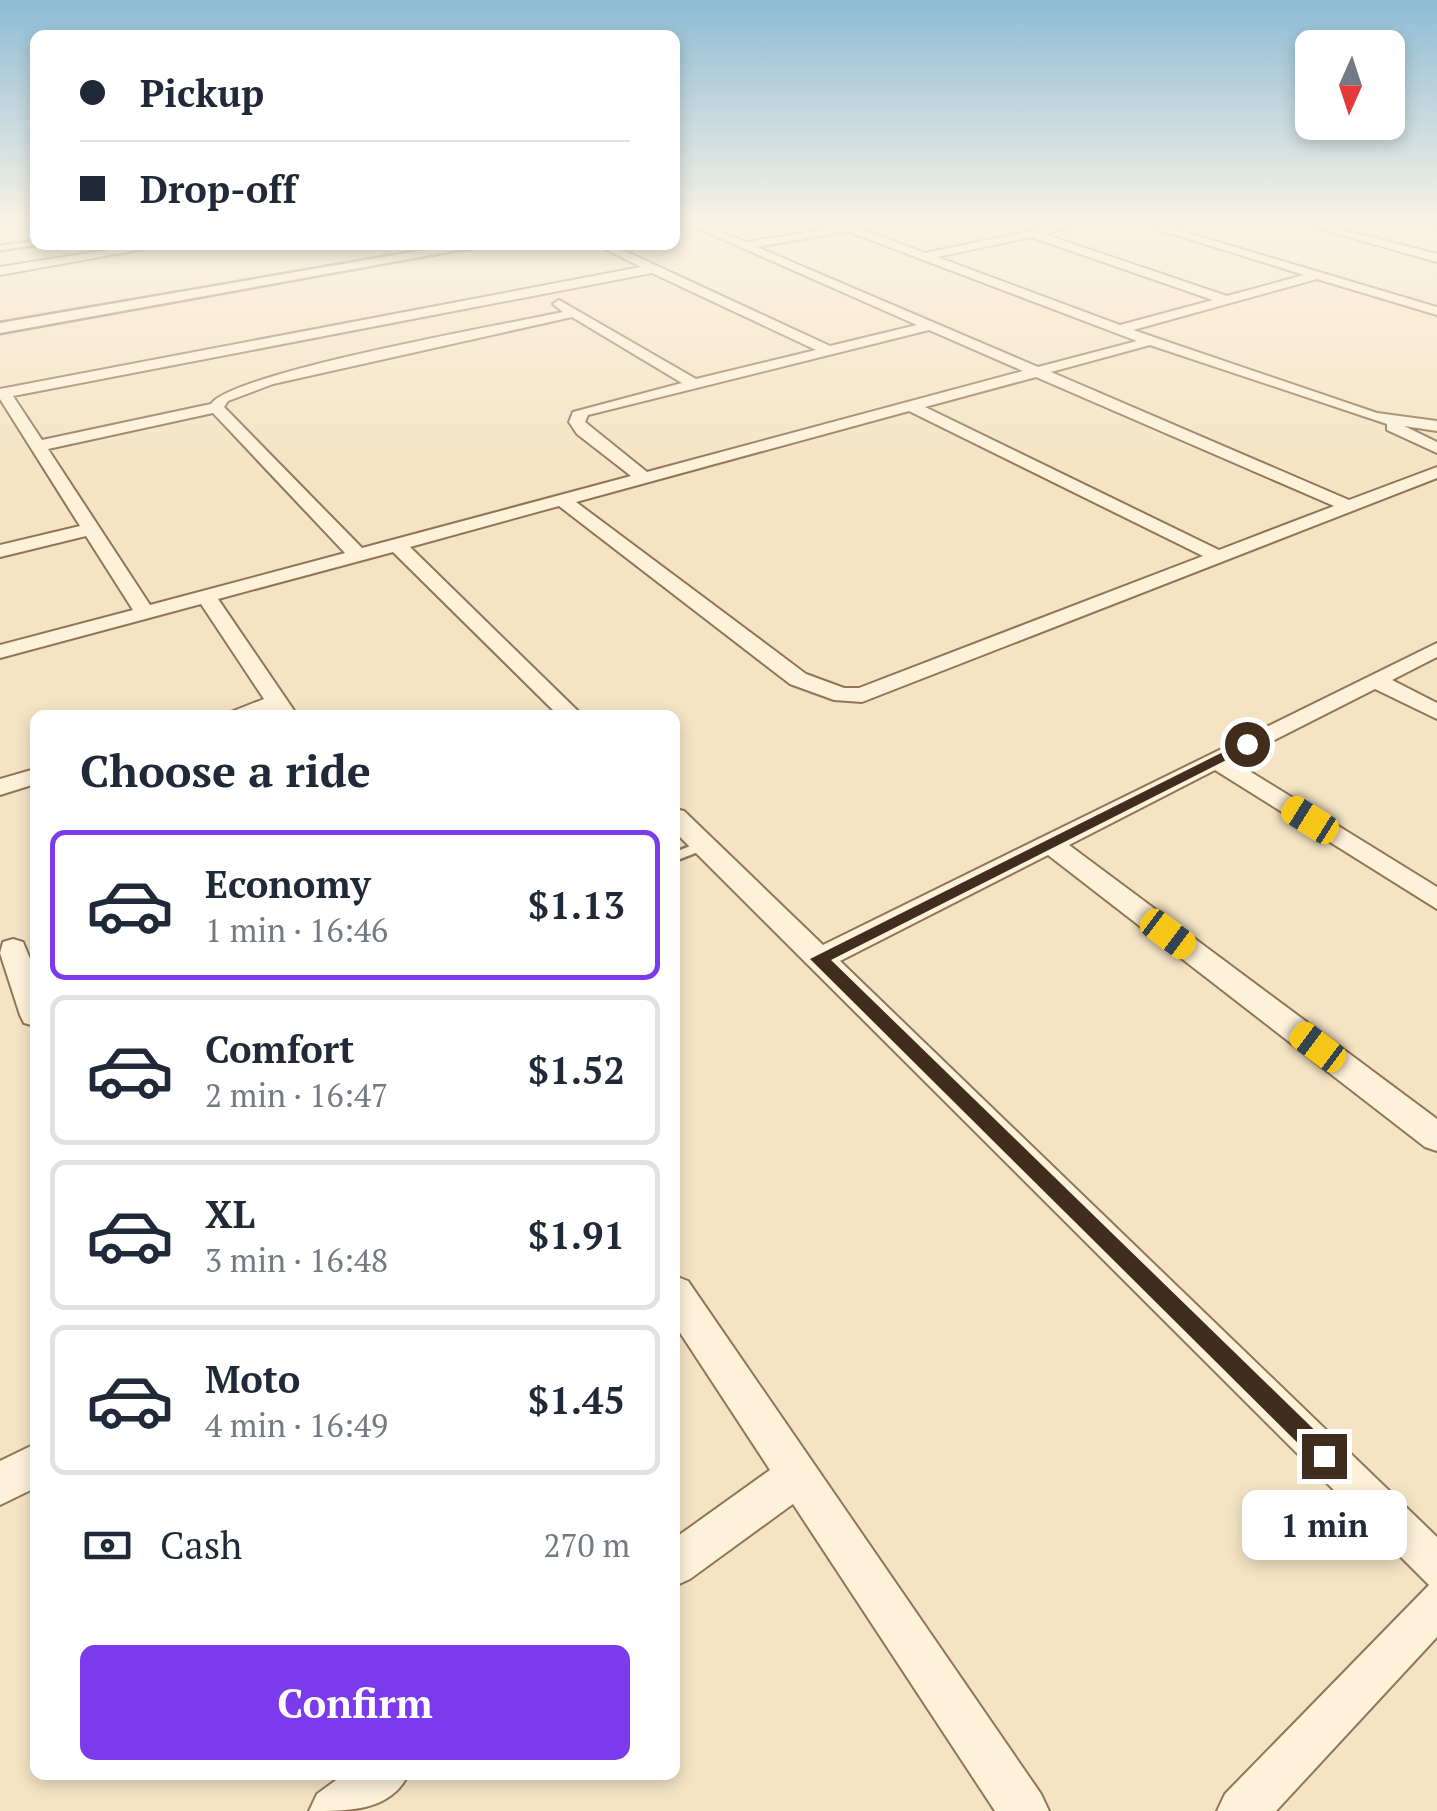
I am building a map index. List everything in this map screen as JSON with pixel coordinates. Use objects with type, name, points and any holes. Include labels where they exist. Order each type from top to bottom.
[{"type":"street","points":[[0,328],[118,308]]},
{"type":"street","points":[[145,613],[2,393],[451,308]]},
{"type":"street","points":[[565,308],[692,382]]},
{"type":"street","points":[[735,308],[827,350]]},
{"type":"street","points":[[887,308],[1349,506]]},
{"type":"street","points":[[1063,308],[1374,417],[1437,448]]},
{"type":"street","points":[[1120,329],[1199,308]]},
{"type":"street","points":[[38,446],[216,408],[222,398],[269,381],[574,313]]},
{"type":"street","points":[[644,478],[583,431],[578,415],[596,405],[930,326]]},
{"type":"street","points":[[0,652],[1151,341]]},
{"type":"street","points":[[911,406],[1221,558]]},
{"type":"street","points":[[216,408],[358,555]]},
{"type":"street","points":[[1374,417],[1437,426]]},
{"type":"street","points":[[562,500],[798,679],[842,695],[880,690],[1437,472]]},
{"type":"street","points":[[0,552],[92,529]]},
{"type":"street","points":[[398,545],[566,710]]},
{"type":"street","points":[[206,597],[281,708]]},
{"type":"street","points":[[819,959],[1437,649]]},
{"type":"street","points":[[1376,680],[1437,712]]},
{"type":"street","points":[[1215,760],[1437,900]]},
{"type":"street","points":[[0,787],[30,778]]},
{"type":"street","points":[[1049,844],[1437,1137]]},
{"type":"street","points":[[689,851],[819,959],[1437,1567]]},
{"type":"street","points":[[16,948],[30,997]]},
{"type":"street","points":[[680,1299],[1024,1811]]},
{"type":"street","points":[[0,1484],[30,1468]]},
{"type":"street","points":[[680,1560],[798,1475]]},
{"type":"street","points":[[1242,1811],[1437,1604]]},
{"type":"street","points":[[334,1811],[377,1780]]},
{"type":"route","points":[[1247,744],[819,959],[1324,1456]]}]
